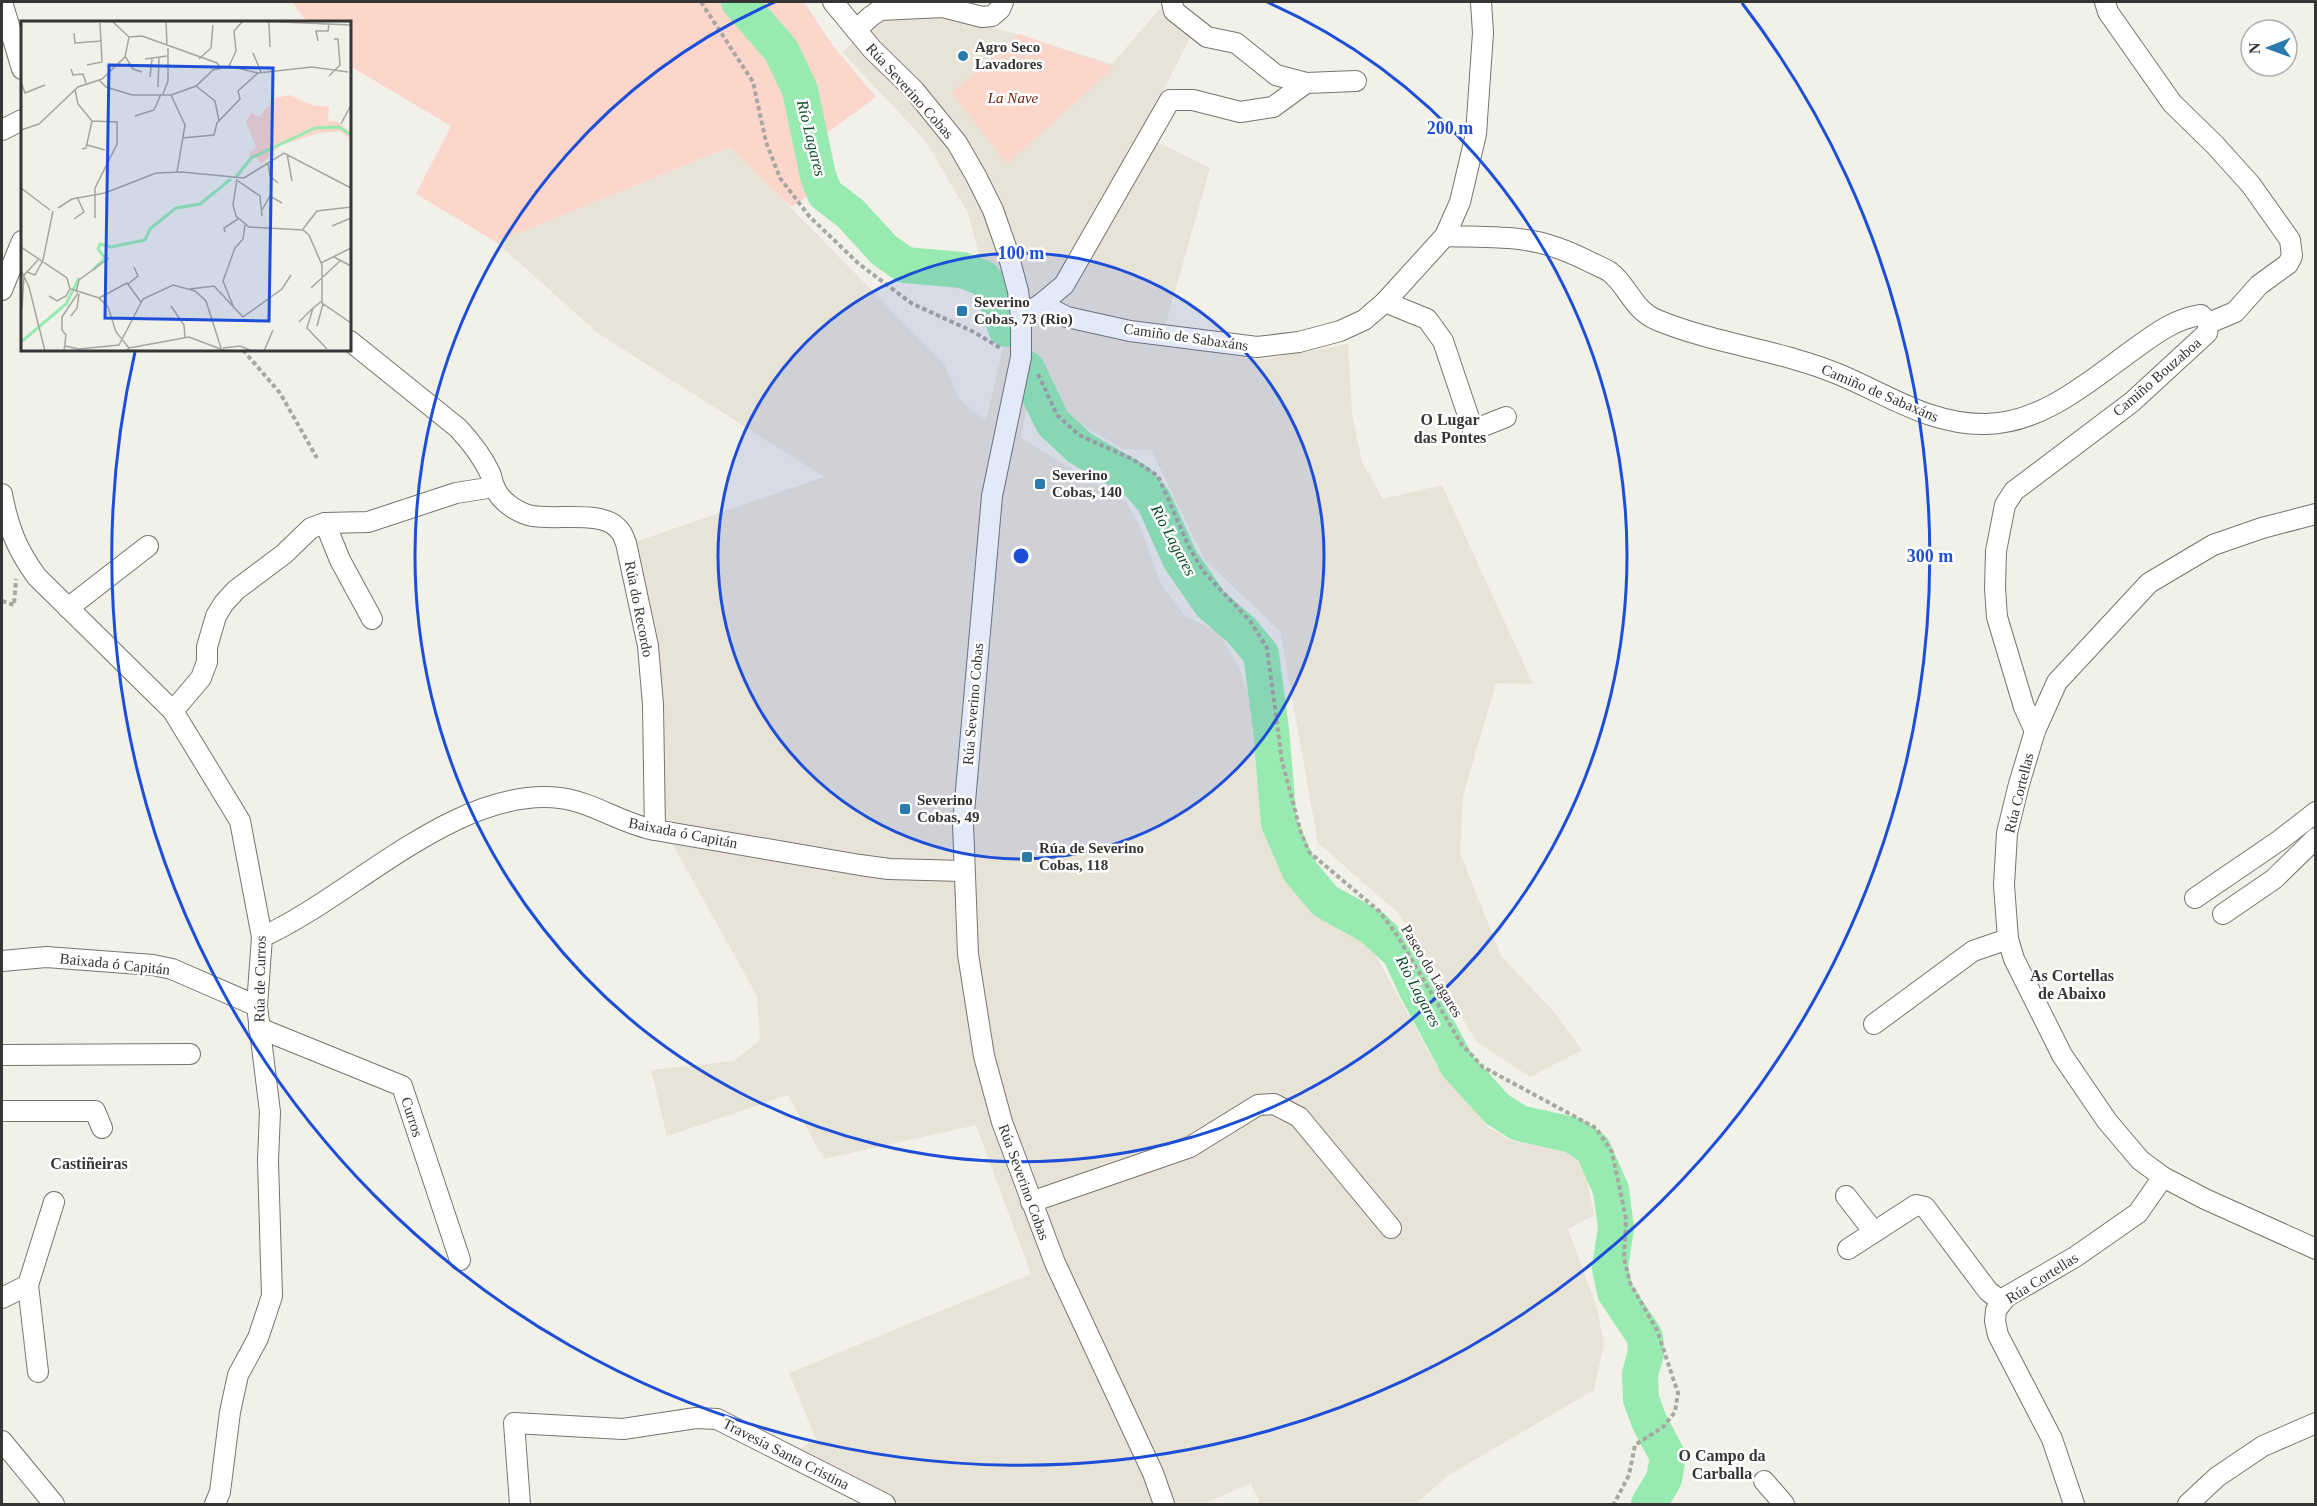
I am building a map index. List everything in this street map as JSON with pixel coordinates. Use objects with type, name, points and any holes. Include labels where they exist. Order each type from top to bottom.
[{"type":"street","points":[[2,2],[21,66]]},
{"type":"street","name":"Rúa Severino Cobas","points":[[833,2],[856,30],[933,112],[957,143],[993,210],[1018,291],[1021,317],[1021,357],[992,496],[963,824],[963,871],[968,954],[984,1056],[1002,1122],[1054,1263],[1153,1473],[1164,1504]]},
{"type":"street","points":[[856,30],[880,10],[944,7],[982,17],[992,16],[1000,9],[1003,2]]},
{"type":"street","points":[[1172,2],[1174,11],[1207,36],[1236,43],[1276,75],[1306,82],[1356,81]]},
{"type":"street","name":"Camiño de Sabaxáns","points":[[1041,304],[1067,316],[1130,331],[1257,346],[1299,342],[1340,331],[1364,320],[1385,302],[1445,236],[1460,202],[1476,134],[1483,33],[1481,2]]},
{"type":"street","name":"Camiño Bouzaboa","points":[[2035,731],[2024,707],[1997,617],[1996,551],[2005,505],[2014,491],[2132,402],[2207,333],[2209,323],[2235,312],[2259,285],[2288,264],[2292,256],[2290,240],[2251,185],[2216,145],[2172,104],[2109,12],[2105,2]]},
{"type":"street","points":[[1021,317],[1064,285],[1170,100],[1193,100],[1240,112],[1273,107],[1306,82]]},
{"type":"street","points":[[2,130],[21,120]]},
{"type":"street","name":"Camiño de Sabaxáns","points":[[1445,236],[1526,240],[1567,250],[1610,272],[1621,283],[1632,301],[1653,318],[1687,333],[1820,366],[1873,388],[1928,416],[1964,424],[2014,421],[2061,401],[2154,335],[2187,316],[2201,315],[2209,323]]},
{"type":"street","points":[[2,290],[21,243]]},
{"type":"street","points":[[1385,302],[1427,319],[1443,341],[1473,430],[1506,417]]},
{"type":"street","name":"Rúa do Recordo","points":[[351,343],[459,429],[487,467],[492,475],[494,487],[507,504],[528,515],[542,518],[595,518],[611,522],[620,530],[626,543],[648,646],[653,705],[655,830]]},
{"type":"street","points":[[173,711],[201,678],[207,662],[207,647],[213,626],[224,603],[236,590],[284,554],[312,528],[325,523],[368,522],[456,493],[494,487]]},
{"type":"street","name":"Rúa de Curros","points":[[2,494],[7,522],[21,555],[37,577],[173,711],[240,821],[262,937],[257,1006],[270,1112],[268,1161],[272,1296],[258,1338],[238,1375],[230,1412],[220,1492],[215,1504]]},
{"type":"street","name":"Rúa Cortellas","points":[[2316,514],[2262,528],[2213,545],[2149,583],[2057,682],[2035,731],[2019,784],[2007,833],[2004,885],[2008,939],[2014,959],[2062,1054],[2107,1121],[2140,1160],[2163,1177],[2205,1199],[2316,1249]]},
{"type":"street","points":[[325,523],[340,560],[372,619]]},
{"type":"street","points":[[68,608],[148,546]]},
{"type":"street","name":"Baixada ó Capitán","points":[[262,937],[292,923],[438,828],[461,816],[488,807],[534,798],[562,799],[590,807],[629,824],[655,830],[874,867],[963,871]]},
{"type":"street","points":[[2195,898],[2280,840],[2316,812]]},
{"type":"street","points":[[2223,914],[2274,879],[2316,838]]},
{"type":"street","points":[[1874,1024],[1973,951],[2008,939]]},
{"type":"street","name":"Baixada ó Capitán","points":[[2,961],[46,957],[153,965],[172,969],[257,1006]]},
{"type":"street","name":"Curros","points":[[259,1029],[402,1086],[460,1260]]},
{"type":"street","points":[[2,1054],[190,1054]]},
{"type":"street","points":[[1031,1202],[1190,1147],[1258,1105],[1274,1104],[1299,1117],[1391,1228]]},
{"type":"street","points":[[2,1111],[95,1111],[102,1128]]},
{"type":"street","name":"Rúa Cortellas","points":[[2074,1504],[2052,1439],[1998,1335],[1995,1321],[1996,1310],[2006,1297],[2075,1257],[2138,1213],[2163,1177]]},
{"type":"street","points":[[1846,1196],[1874,1232]]},
{"type":"street","points":[[38,1372],[28,1285],[54,1202]]},
{"type":"street","points":[[1848,1249],[1916,1205],[1925,1207],[1988,1291],[2002,1302]]},
{"type":"street","points":[[2,1298],[28,1285]]},
{"type":"street","name":"Travesía Santa Cristina","points":[[520,1504],[514,1424],[623,1429],[696,1418],[717,1419],[885,1504]]},
{"type":"street","points":[[2188,1504],[2217,1477],[2263,1446],[2316,1423]]},
{"type":"street","points":[[2,1441],[54,1504]]},
{"type":"street","points":[[1764,1481],[1785,1504]]},
{"type":"path","points":[[701,2],[753,82],[766,142],[780,178],[809,216],[859,264],[910,303],[974,332],[1006,351]]},
{"type":"path","points":[[244,351],[280,393],[317,458]]},
{"type":"path","name":"Paseo do Lagares","points":[[1037,373],[1057,415],[1079,435],[1132,459],[1158,476],[1189,547],[1203,571],[1250,621],[1267,648],[1282,761],[1301,833],[1309,852],[1380,911],[1404,945],[1462,1045],[1483,1067],[1596,1128],[1612,1152],[1626,1219],[1624,1258],[1630,1283],[1657,1330],[1678,1393],[1675,1412],[1663,1427],[1635,1445],[1629,1475],[1614,1504]]},
{"type":"path","points":[[2,602],[14,605],[16,579]]},
{"type":"shaded area","points":[[1165,3],[1196,26],[1141,134],[1210,168],[1160,344],[1260,360],[1348,344],[1352,413],[1362,462],[1383,499],[1442,485],[1533,684],[1496,683],[1463,796],[1460,853],[1501,956],[1554,1012],[1582,1050],[1530,1077],[1477,1042],[1398,913],[1318,843],[1280,631],[1205,560],[1151,450],[1123,449],[1059,412],[1040,360],[1036,362],[1021,438],[1126,502],[1140,527],[1161,584],[1185,616],[1220,633],[1239,668],[1256,718],[1260,791],[1275,857],[1303,901],[1371,947],[1435,1063],[1488,1127],[1512,1141],[1566,1147],[1585,1170],[1594,1215],[1568,1229],[1597,1308],[1604,1344],[1594,1390],[1449,1475],[1415,1504],[1260,1504],[1251,1483],[1204,1504],[896,1504],[795,1452],[816,1439],[789,1373],[1031,1274],[976,1125],[824,1159],[788,1095],[667,1136],[651,1070],[734,1061],[760,1040],[757,996],[658,818],[632,543],[824,477],[599,334],[496,242],[731,147],[944,364],[959,399],[986,421],[1004,344],[1004,305],[996,290],[985,277],[968,213],[925,140],[842,52],[883,16],[948,13],[1112,64]]},
{"type":"green space","points":[[292,2],[804,2],[831,43],[876,97],[823,136],[838,178],[791,207],[730,147],[496,242],[416,194],[451,126],[351,67],[351,21],[306,21]]},
{"type":"green space","name":"La Nave","points":[[1019,34],[1114,67],[1007,164],[952,93]]},
{"type":"waterway","name":"Río Lagares","points":[[739,2],[781,50],[800,90],[818,176],[825,194],[850,213],[884,250],[905,265],[962,270],[983,278],[993,289],[1006,329]]},
{"type":"waterway","name":"Río Lagares","points":[[1027,369],[1053,423],[1080,448],[1137,481],[1154,501],[1180,559],[1211,604],[1241,630],[1261,654],[1271,729],[1279,823],[1300,871],[1325,901],[1372,927],[1400,953],[1458,1066],[1497,1109],[1519,1123],[1573,1135],[1593,1149],[1611,1190],[1616,1228],[1610,1268],[1615,1292],[1645,1337],[1646,1353],[1640,1374],[1641,1399],[1649,1421],[1668,1457],[1664,1479],[1649,1504]]},
{"type":"place","name":"Agro Seco Lavadores","points":[[963,56]]},
{"type":"place","name":"Severino Cobas, 73 (Rio)","points":[[962,311]]},
{"type":"place","name":"Severino Cobas, 140","points":[[1040,484]]},
{"type":"place","name":"Severino Cobas, 49","points":[[905,809]]},
{"type":"place","name":"Rúa de Severino Cobas, 118","points":[[1027,857]]},
{"type":"district","name":"O Lugar das Pontes","points":[[1450,428]]},
{"type":"district","name":"As Cortellas de Abaixo","points":[[2072,984]]},
{"type":"district","name":"Castiñeiras","points":[[89,1163]]},
{"type":"district","name":"O Campo da Carballa","points":[[1722,1464]]}]
